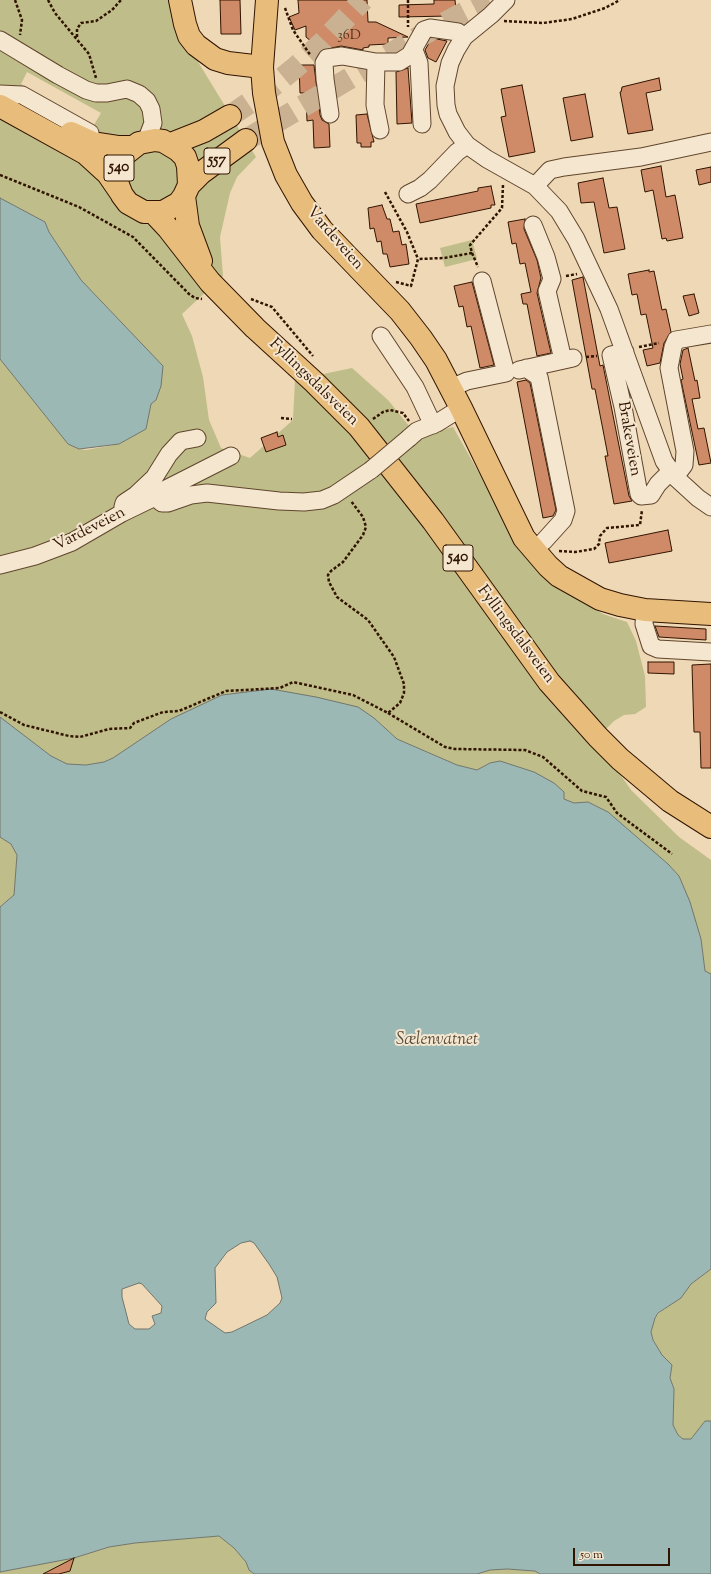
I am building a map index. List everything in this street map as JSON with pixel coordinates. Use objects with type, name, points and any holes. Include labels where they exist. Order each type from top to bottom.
[{"type":"main road","points":[[180,0],[189,36],[205,53],[228,63],[262,68]]},
{"type":"main road","name":"Vardeveien","points":[[275,3],[262,68],[267,111],[273,142],[286,175],[302,203],[322,230],[400,311],[421,338],[451,388],[510,514],[524,538],[537,548],[548,566],[576,587],[600,599],[645,610],[711,614]]},
{"type":"main road","name":"540","points":[[0,94],[79,137],[108,146],[159,141],[171,144],[185,157],[190,175],[187,190]]},
{"type":"main road","name":"540","points":[[0,106],[85,153],[108,174],[122,195],[136,208],[154,213]]},
{"type":"main road","name":"557","points":[[171,144],[204,131],[230,116]]},
{"type":"main road","name":"557","points":[[187,190],[201,173],[246,140]]},
{"type":"main road","name":"540","points":[[122,195],[118,185],[117,174],[120,163],[125,154],[140,144]]},
{"type":"main road","points":[[154,213],[171,208],[187,190]]},
{"type":"main road","name":"Fyllingsdalsveien","points":[[187,190],[188,226],[209,290]]},
{"type":"main road","name":"Fyllingsdalsveien","points":[[154,213],[168,228],[209,290],[255,328],[314,382],[359,427],[433,521],[549,682],[598,737],[620,759],[665,797],[711,827]]},
{"type":"street","name":"Brakeveien","points":[[506,0],[491,15],[464,37],[450,63],[445,86],[448,114],[457,132],[467,145],[506,171],[535,186],[559,211],[576,239],[592,271],[618,353],[664,461],[673,475],[698,498],[711,507]]},
{"type":"street","points":[[330,114],[324,63],[327,58],[342,56],[376,62],[399,62],[414,50],[424,30],[430,28],[458,32],[464,37]]},
{"type":"street","points":[[0,40],[58,75],[96,86],[107,93],[127,89],[139,94],[147,101],[151,109],[153,123],[140,144]]},
{"type":"street","points":[[0,48],[84,96],[96,86]]},
{"type":"street","points":[[414,50],[419,63],[422,124]]},
{"type":"street","points":[[376,62],[375,105],[380,130]]},
{"type":"street","points":[[408,194],[420,188],[430,180],[457,152],[467,145]]},
{"type":"street","points":[[535,186],[550,170],[641,157],[710,145]]},
{"type":"street","points":[[451,388],[467,382],[568,359],[547,291],[552,278],[546,257],[533,225]]},
{"type":"street","points":[[482,281],[506,373]]},
{"type":"street","points":[[676,340],[709,335]]},
{"type":"street","points":[[381,336],[415,387],[433,424]]},
{"type":"street","name":"Brakeveien","points":[[618,353],[623,407],[638,491],[641,496],[644,496],[653,494],[658,484],[673,475],[684,465],[685,451],[669,368],[676,340]]},
{"type":"street","points":[[526,368],[539,377],[566,503],[566,515],[537,548]]},
{"type":"street","points":[[155,497],[162,503],[168,503],[191,495],[207,493],[280,501],[304,502],[322,500],[342,490],[371,470],[417,431],[433,424],[461,408]]},
{"type":"street","points":[[122,513],[124,502],[154,478],[170,454],[181,441],[197,438]]},
{"type":"street","name":"Vardeveien","points":[[0,565],[35,556],[72,542],[122,513],[155,497],[162,491],[231,456]]},
{"type":"street","points":[[645,610],[644,624],[651,646],[658,649],[711,652]]},
{"type":"path","points":[[14,0],[22,20],[18,38]]},
{"type":"path","points":[[48,0],[55,13],[90,54],[96,86]]},
{"type":"path","points":[[77,38],[77,29],[81,23],[96,20],[112,10],[121,0]]},
{"type":"path","points":[[491,15],[508,22],[543,23],[572,19],[605,8],[620,0]]},
{"type":"path","points":[[275,3],[312,57],[317,62],[324,63]]},
{"type":"path","points":[[418,259],[444,258],[472,253],[470,245],[502,208],[504,177],[506,171]]},
{"type":"path","points":[[0,175],[79,207],[133,237],[189,294],[195,298],[209,290]]},
{"type":"path","points":[[377,286],[383,278],[411,286],[418,259],[407,232],[385,192]]},
{"type":"path","points":[[552,278],[592,271]]},
{"type":"path","points":[[568,359],[618,353],[629,349],[676,340]]},
{"type":"path","points":[[372,420],[383,412],[390,410],[403,413],[409,421],[433,424]]},
{"type":"path","points":[[281,418],[292,419]]},
{"type":"path","points":[[342,490],[363,517],[366,527],[364,535],[353,551],[328,575],[329,582],[337,597],[368,620],[394,657],[404,684],[404,693],[400,703],[388,713]]},
{"type":"path","points":[[537,548],[567,553],[594,549],[599,544],[600,536],[607,528],[640,525],[644,496]]},
{"type":"path","points":[[0,712],[24,724],[69,736],[80,737],[109,729],[130,728],[134,723],[163,712],[179,711],[226,690],[280,688],[293,682],[353,695],[388,713],[445,747],[455,749],[525,750],[544,757],[582,791],[606,797],[617,813],[672,854]]},
{"type":"shaded area","points":[[0,0],[175,0],[186,42],[256,157],[237,177],[230,193],[220,237],[223,276],[182,314],[192,336],[203,377],[209,420],[221,448],[250,458],[293,420],[295,380],[352,368],[388,400],[417,436],[453,427],[527,558],[544,578],[603,614],[627,622],[636,641],[645,676],[646,707],[635,714],[624,715],[614,721],[603,732],[602,748],[631,790],[679,837],[711,860],[711,974],[705,971],[701,939],[679,876],[668,864],[608,812],[588,802],[574,803],[564,799],[534,772],[500,761],[490,763],[477,770],[457,765],[397,739],[374,718],[222,695],[171,719],[113,758],[104,762],[86,765],[67,764],[51,756],[0,717],[0,359],[68,444],[79,449],[86,450],[119,444],[146,429],[151,404],[156,400],[162,366],[81,280],[49,232],[45,222],[0,198]],"holes":[[[27,72],[101,113],[94,125],[21,84]]]},
{"type":"shaded area","points":[[472,240],[477,259],[445,267],[440,248]]},
{"type":"shaded area","points":[[0,837],[11,844],[17,854],[14,895],[0,907]]},
{"type":"shaded area","points":[[711,1269],[711,1421],[705,1421],[691,1439],[683,1439],[678,1435],[673,1425],[674,1389],[670,1378],[672,1365],[662,1355],[653,1340],[651,1332],[655,1318],[659,1313],[681,1298],[691,1284]]},
{"type":"shaded area","points":[[219,1536],[234,1548],[246,1562],[249,1570],[254,1574],[0,1574],[0,1572],[74,1558],[109,1547],[135,1543]]},
{"type":"shaded area","points":[[507,1569],[535,1571],[540,1574],[477,1574],[490,1570]]},
{"type":"water","points":[[0,198],[45,222],[49,232],[81,280],[163,366],[161,386],[156,400],[151,404],[146,429],[119,444],[79,449],[68,444],[0,359]]},
{"type":"water","name":"Sælenvatnet","points":[[271,689],[316,697],[358,707],[374,718],[397,739],[457,765],[477,770],[490,763],[500,761],[534,772],[554,783],[564,792],[564,799],[574,803],[588,802],[608,812],[668,864],[679,876],[690,902],[701,939],[705,971],[711,974],[711,1269],[691,1284],[681,1298],[658,1313],[651,1332],[653,1340],[662,1355],[672,1365],[670,1378],[674,1389],[673,1425],[678,1435],[683,1439],[691,1439],[705,1421],[711,1421],[711,1574],[540,1574],[535,1571],[507,1569],[490,1570],[477,1574],[254,1574],[249,1570],[246,1562],[234,1548],[219,1536],[135,1543],[109,1547],[74,1558],[0,1572],[0,907],[14,895],[17,855],[11,844],[0,837],[0,717],[51,756],[67,764],[86,765],[104,762],[113,758],[171,719],[222,695]],"holes":[[[250,1241],[254,1243],[277,1277],[282,1298],[280,1303],[267,1315],[232,1332],[225,1333],[205,1319],[207,1312],[216,1303],[215,1268],[227,1252],[241,1243]],[[139,1283],[142,1284],[162,1306],[161,1313],[152,1316],[155,1324],[149,1329],[135,1329],[129,1324],[122,1297],[122,1289]]]},
{"type":"building","points":[[220,0],[240,0],[241,34],[221,34]]},
{"type":"building","points":[[298,0],[367,0],[368,22],[376,22],[408,37],[388,38],[388,44],[369,45],[369,47],[363,48],[363,50],[341,46],[312,52],[312,42],[306,37],[306,26],[295,30],[289,17],[299,13]]},
{"type":"building","points":[[434,0],[455,0],[456,10],[449,10],[450,16],[399,17],[399,5],[434,4]]},
{"type":"building","points":[[432,38],[447,41],[436,62],[428,58],[425,50]]},
{"type":"building","points":[[299,65],[314,65],[320,115],[322,120],[329,124],[330,147],[314,148],[313,120],[307,121],[306,93],[300,93]]},
{"type":"building","points":[[408,68],[412,123],[397,124],[396,72]]},
{"type":"building","points":[[659,78],[661,90],[646,93],[653,130],[628,134],[620,92],[622,87]]},
{"type":"building","points":[[522,85],[535,152],[509,157],[501,117],[506,116],[501,89]]},
{"type":"building","points":[[585,94],[593,137],[571,141],[563,98]]},
{"type":"building","points":[[367,114],[374,142],[371,142],[371,147],[361,147],[361,143],[357,143],[356,115]]},
{"type":"building","points":[[661,166],[666,197],[675,195],[683,238],[667,241],[666,238],[662,239],[653,190],[645,192],[641,170]]},
{"type":"building","points":[[711,167],[711,182],[699,185],[696,170]]},
{"type":"building","points":[[603,178],[609,208],[617,207],[625,249],[604,253],[594,202],[581,203],[578,183]]},
{"type":"building","points":[[491,186],[495,205],[491,205],[491,208],[420,223],[416,204],[478,191],[478,188]]},
{"type":"building","points":[[382,205],[387,219],[390,219],[393,232],[399,231],[402,245],[406,244],[409,264],[390,267],[387,254],[383,254],[381,241],[377,242],[374,228],[370,229],[368,208]]},
{"type":"building","points":[[525,219],[524,229],[537,260],[541,278],[537,293],[551,353],[537,356],[527,304],[523,304],[521,294],[531,292],[525,263],[520,264],[516,243],[512,244],[508,222]]},
{"type":"building","points":[[649,270],[649,272],[654,271],[662,310],[666,309],[671,332],[664,343],[660,363],[647,366],[643,350],[653,348],[646,314],[641,315],[637,294],[632,295],[628,274]]},
{"type":"building","points":[[583,277],[600,366],[603,365],[629,496],[632,501],[614,504],[605,456],[608,456],[595,389],[592,389],[572,280]]},
{"type":"building","points":[[472,282],[494,365],[480,368],[471,326],[467,327],[463,306],[459,307],[454,286]]},
{"type":"building","points":[[694,294],[699,313],[689,316],[683,296]]},
{"type":"building","points":[[688,348],[695,381],[697,380],[700,398],[692,399],[698,429],[704,428],[711,463],[699,465],[681,380],[683,379],[680,364],[683,350]]},
{"type":"building","points":[[526,380],[530,383],[556,510],[553,516],[543,518],[517,382]]},
{"type":"building","points":[[277,432],[278,437],[283,435],[286,445],[266,452],[261,438]]},
{"type":"building","points":[[668,530],[672,551],[609,563],[605,543]]},
{"type":"building","points":[[655,626],[706,629],[706,640],[659,637]]},
{"type":"building","points":[[648,662],[674,662],[674,674],[648,673]]},
{"type":"building","points":[[711,664],[711,768],[701,768],[700,732],[694,732],[692,665]]},
{"type":"building","points":[[74,1558],[70,1571],[59,1574],[43,1574]]},
{"type":"tunnel","points":[[230,116],[268,90],[296,67],[323,42],[363,0]]},
{"type":"tunnel","points":[[246,140],[429,31],[489,0]]}]
